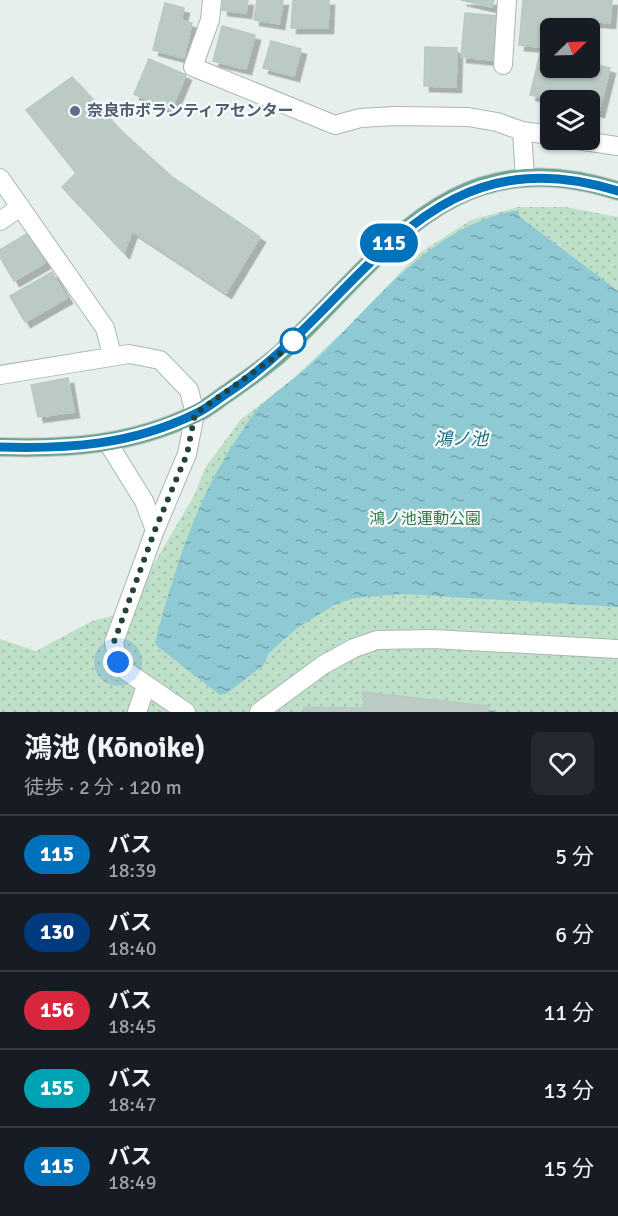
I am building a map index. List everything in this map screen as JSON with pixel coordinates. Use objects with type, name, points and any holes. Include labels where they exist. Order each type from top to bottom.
[{"type":"main road","points":[[0,447],[75,448],[108,443],[195,414],[282,352],[400,232],[468,190],[491,183],[525,178],[560,180],[618,191]]},
{"type":"street","points":[[212,0],[210,20],[193,67],[335,124],[360,118],[395,116],[468,117],[540,134]]},
{"type":"street","points":[[503,65],[507,0]]},
{"type":"street","points":[[522,131],[525,178]]},
{"type":"street","points":[[600,143],[618,146]]},
{"type":"street","points":[[0,178],[19,208],[34,223],[105,328],[112,355]]},
{"type":"street","points":[[0,221],[19,208]]},
{"type":"street","points":[[0,375],[129,354],[160,360],[189,390],[195,414],[187,454],[155,530],[114,642],[118,662],[146,686],[186,712]]},
{"type":"street","points":[[108,443],[144,501],[155,530]]},
{"type":"street","points":[[260,712],[323,665],[354,648],[377,640],[433,639],[618,648]]},
{"type":"street","points":[[137,712],[146,686]]},
{"type":"green space","name":"鴻ノ池","points":[[518,207],[566,207],[618,217],[618,712],[0,712],[0,639],[36,651],[92,621],[135,610],[152,567],[194,496],[205,468],[241,419],[286,385],[353,322],[418,254],[471,220]]},
{"type":"water","name":"鴻ノ池","points":[[518,210],[520,217],[618,291],[618,607],[403,594],[355,598],[336,604],[297,628],[269,653],[264,665],[227,693],[220,695],[157,646],[155,642],[184,546],[212,481],[228,453],[256,410],[310,365],[404,271],[456,233],[486,219]]},
{"type":"building","points":[[223,0],[248,0],[246,13],[222,10]]},
{"type":"building","points":[[257,0],[283,0],[279,24],[254,20]]},
{"type":"building","points":[[293,0],[329,0],[328,28],[291,28]]},
{"type":"building","points":[[461,0],[494,0],[492,7]]},
{"type":"building","points":[[523,0],[612,0],[610,23],[600,22],[600,18],[540,18],[540,47],[519,45]]},
{"type":"building","points":[[165,3],[184,8],[181,20],[192,23],[184,58],[153,50]]},
{"type":"building","points":[[465,13],[498,16],[493,60],[461,57]]},
{"type":"building","points":[[222,26],[255,35],[246,69],[213,61]]},
{"type":"building","points":[[271,41],[301,49],[294,76],[263,68]]},
{"type":"building","points":[[425,47],[457,48],[456,87],[424,86]]},
{"type":"building","points":[[540,54],[540,78],[600,78],[600,66],[610,68],[600,108],[600,90],[540,90],[540,97],[530,95]]},
{"type":"building","points":[[149,59],[186,75],[171,110],[134,94]]},
{"type":"building","points":[[72,77],[118,128],[171,176],[260,237],[226,293],[132,231],[124,253],[62,187],[76,173],[26,110]]},
{"type":"building","points":[[28,233],[45,263],[14,281],[0,257],[0,250]]},
{"type":"building","points":[[52,272],[67,298],[25,322],[10,296]]},
{"type":"building","points":[[68,378],[74,412],[38,417],[31,385]]},
{"type":"building","points":[[363,692],[488,706],[488,712],[304,712],[304,707],[364,708]]},
{"type":"bus line","name":"115","points":[[0,447],[75,448],[108,443],[195,414],[239,385],[282,352],[400,232],[427,213],[468,190],[491,183],[525,178],[560,180],[602,186],[618,191]]},
{"type":"place","name":"奈良市ボランティアセンター","points":[[75,111]]},
{"type":"route","points":[[118,662],[114,642],[155,530],[187,454],[195,414],[239,385],[282,352],[296,338],[293,341]]},
{"type":"park label","name":"鴻ノ池運動公園","points":[[425,519]]}]
